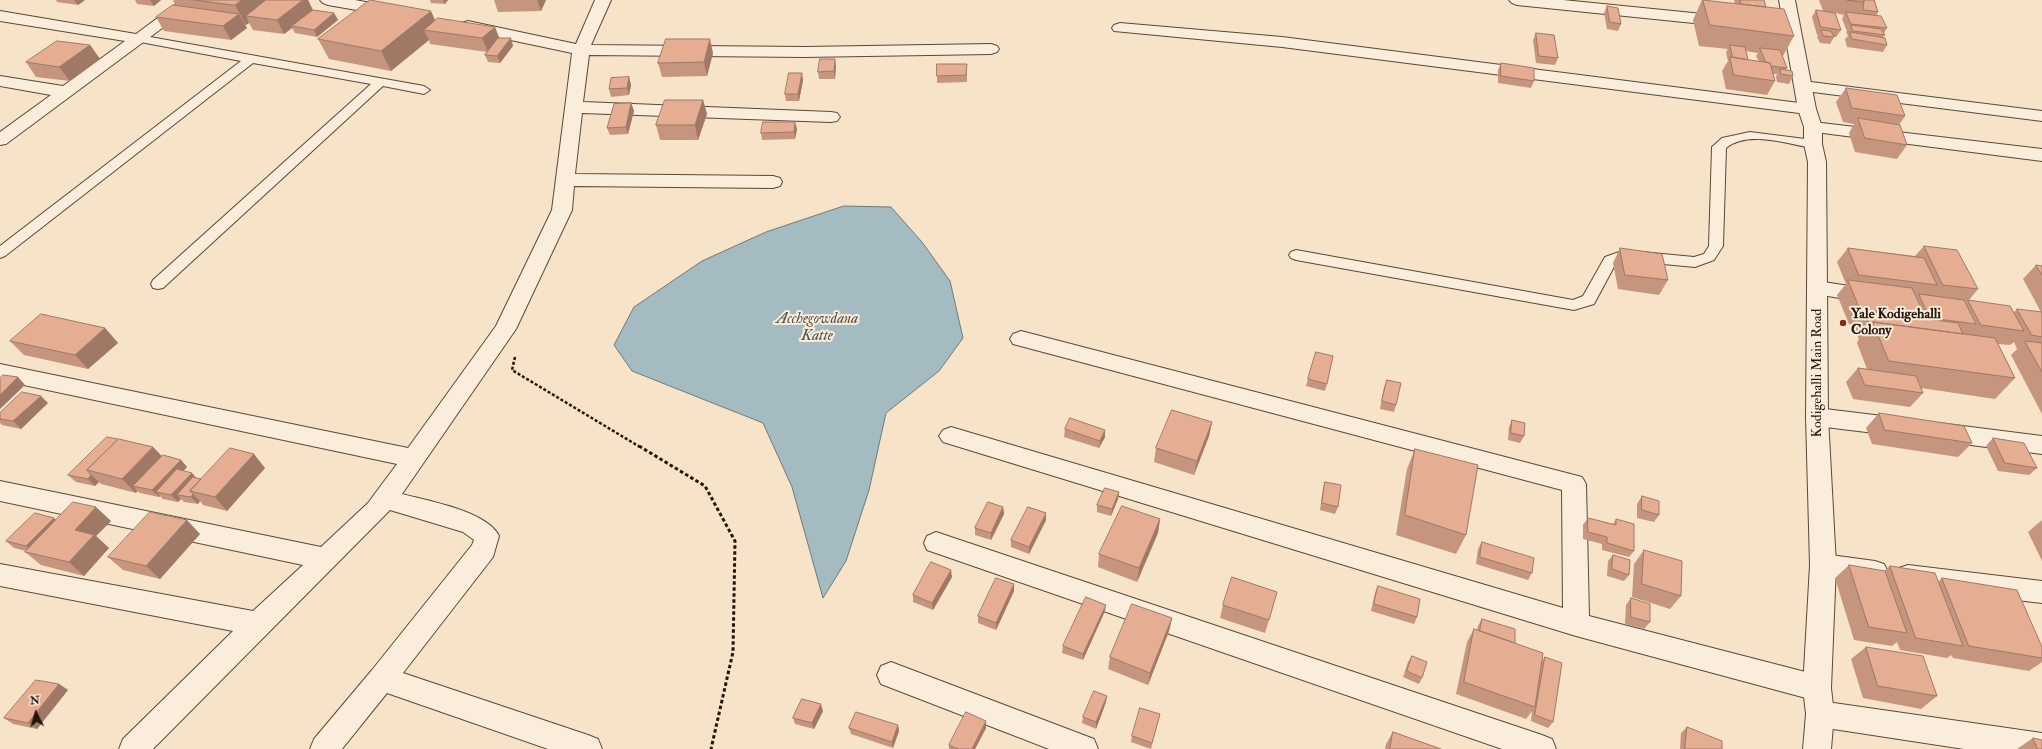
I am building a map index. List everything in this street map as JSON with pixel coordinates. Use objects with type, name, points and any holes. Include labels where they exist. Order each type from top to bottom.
[{"type":"street","points":[[0,140],[192,0]]},
{"type":"street","points":[[328,0],[408,14]]},
{"type":"street","points":[[134,749],[258,624],[377,510],[505,329],[562,210],[581,50],[603,0]]},
{"type":"street","points":[[1517,0],[1737,23]]},
{"type":"street","name":"Kodigehalli Main Road","points":[[1787,0],[1784,28],[1803,86],[1817,162],[1817,417],[1823,565],[1817,749]]},
{"type":"street","points":[[0,16],[139,39]]},
{"type":"street","points":[[453,23],[581,50],[804,52],[991,49]]},
{"type":"street","points":[[1120,28],[1282,42],[1811,127],[2042,155]]},
{"type":"street","points":[[0,82],[66,92]]},
{"type":"street","points":[[1803,86],[2042,116]]},
{"type":"street","points":[[574,107],[831,117]]},
{"type":"street","points":[[565,180],[773,182]]},
{"type":"street","points":[[1817,288],[1887,298]]},
{"type":"street","points":[[1021,339],[1574,484],[1576,624]]},
{"type":"street","points":[[0,372],[414,458]]},
{"type":"street","points":[[1817,417],[2042,445]]},
{"type":"street","points":[[951,436],[1576,624],[1819,701],[2042,746]]},
{"type":"street","points":[[0,491],[327,559]]},
{"type":"street","points":[[324,749],[382,679],[484,549],[487,536],[471,524],[385,499]]},
{"type":"street","points":[[936,543],[1542,749]]},
{"type":"street","points":[[1823,565],[2042,592]]},
{"type":"street","points":[[0,575],[258,624]]},
{"type":"street","points":[[891,675],[1084,749]]},
{"type":"street","points":[[382,679],[588,749]]},
{"type":"lane","points":[[139,39],[424,90]]},
{"type":"lane","points":[[0,253],[251,59]]},
{"type":"lane","points":[[158,284],[381,82]]},
{"type":"lane","points":[[1296,255],[1563,304],[1584,303],[1589,300],[1610,260],[1631,256],[1695,262],[1709,257],[1716,246],[1719,147],[1723,141],[1729,138],[1811,127]]},
{"type":"path","points":[[505,329],[518,343],[512,370],[706,486],[735,541],[733,652],[711,749]]},
{"type":"water","name":"Acchegowdana Katte","points":[[844,206],[891,207],[922,242],[950,281],[963,338],[939,371],[886,413],[869,490],[846,561],[823,598],[792,487],[763,423],[632,371],[614,345],[634,307],[702,261],[766,232]]},
{"type":"building","points":[[194,0],[242,0],[235,5]]},
{"type":"building","points":[[266,0],[303,0],[277,20],[246,16]]},
{"type":"building","points":[[370,0],[431,11],[381,51],[318,39]]},
{"type":"building","points":[[1703,0],[1784,9],[1794,36],[1710,25]]},
{"type":"building","points":[[1740,0],[1764,0],[1766,7],[1741,4]]},
{"type":"building","points":[[1847,0],[1864,0],[1864,2]]},
{"type":"building","points":[[1864,0],[1874,0],[1878,12],[1864,10]]},
{"type":"building","points":[[173,5],[239,14],[223,26],[156,17]]},
{"type":"building","points":[[1607,6],[1618,8],[1621,24],[1610,22]]},
{"type":"building","points":[[313,10],[334,13],[314,30],[292,26]]},
{"type":"building","points":[[1816,10],[1835,13],[1841,30],[1821,27]]},
{"type":"building","points":[[1846,12],[1881,16],[1887,28],[1851,24]]},
{"type":"building","points":[[438,18],[495,27],[482,38],[424,30]]},
{"type":"building","points":[[1851,25],[1881,29],[1885,35],[1853,31]]},
{"type":"building","points":[[1821,30],[1831,31],[1834,37],[1824,36]]},
{"type":"building","points":[[1850,32],[1885,38],[1887,45],[1852,39]]},
{"type":"building","points":[[1536,33],[1554,35],[1558,58],[1539,56]]},
{"type":"building","points":[[498,38],[511,38],[497,56],[485,55]]},
{"type":"building","points":[[666,39],[710,39],[704,62],[658,63]]},
{"type":"building","points":[[57,41],[90,45],[59,67],[26,62]]},
{"type":"building","points":[[1730,45],[1745,47],[1748,60],[1733,57]]},
{"type":"building","points":[[1760,48],[1780,50],[1787,68],[1771,66],[1770,63],[1766,62]]},
{"type":"building","points":[[1730,57],[1770,63],[1775,81],[1734,75]]},
{"type":"building","points":[[820,59],[835,59],[834,71],[818,72]]},
{"type":"building","points":[[1501,63],[1534,68],[1534,81],[1501,76]]},
{"type":"building","points":[[937,64],[967,64],[966,75],[937,76]]},
{"type":"building","points":[[1780,69],[1792,71],[1793,76],[1781,74]]},
{"type":"building","points":[[789,73],[802,73],[798,94],[785,94]]},
{"type":"building","points":[[629,77],[627,88],[609,89],[611,78]]},
{"type":"building","points":[[1846,88],[1897,95],[1905,116],[1852,108]]},
{"type":"building","points":[[665,100],[703,100],[695,125],[656,125]]},
{"type":"building","points":[[631,103],[626,127],[607,128],[614,104]]},
{"type":"building","points":[[1858,118],[1900,125],[1907,145],[1865,138]]},
{"type":"building","points":[[763,122],[795,122],[794,132],[761,133]]},
{"type":"building","points":[[1924,246],[1957,250],[1978,289],[1943,285]]},
{"type":"building","points":[[1620,248],[1662,254],[1668,280],[1625,275]]},
{"type":"building","points":[[1848,248],[1924,258],[1937,285],[1859,275]]},
{"type":"building","points":[[2036,265],[2042,266],[2042,275]]},
{"type":"building","points":[[1848,280],[1912,288],[1926,318],[1860,309]]},
{"type":"building","points":[[1919,294],[1964,300],[1976,324],[1930,318]]},
{"type":"building","points":[[1968,300],[2010,306],[2024,331],[1981,325]]},
{"type":"building","points":[[2017,309],[2042,312],[2042,337],[2032,335]]},
{"type":"building","points":[[1864,311],[1958,323],[1963,334],[1873,322],[1870,325]]},
{"type":"building","points":[[41,314],[105,328],[75,355],[10,341]]},
{"type":"building","points":[[1873,322],[1995,338],[2015,378],[1889,361]]},
{"type":"building","points":[[2025,341],[2042,343],[2042,372]]},
{"type":"building","points":[[1316,352],[1333,356],[1327,384],[1308,379]]},
{"type":"building","points":[[1858,368],[1916,376],[1923,393],[1865,385]]},
{"type":"building","points":[[3,375],[18,377],[0,395],[0,378]]},
{"type":"building","points":[[1387,380],[1401,383],[1396,405],[1382,401]]},
{"type":"building","points":[[22,392],[41,396],[13,421],[0,419],[0,413]]},
{"type":"building","points":[[1172,410],[1212,422],[1197,461],[1156,448]]},
{"type":"building","points":[[1879,413],[1964,426],[1972,443],[1885,430]]},
{"type":"building","points":[[1070,418],[1105,430],[1100,441],[1065,429]]},
{"type":"building","points":[[1512,420],[1525,423],[1524,436],[1511,433]]},
{"type":"building","points":[[107,437],[118,439],[87,470],[91,475],[88,479],[68,475]]},
{"type":"building","points":[[1993,438],[2024,443],[2037,468],[2005,463]]},
{"type":"building","points":[[119,439],[153,447],[122,479],[87,470]]},
{"type":"building","points":[[230,448],[254,454],[215,497],[190,491]]},
{"type":"building","points":[[1415,449],[1478,465],[1466,535],[1405,515]]},
{"type":"building","points":[[163,455],[181,460],[152,490],[133,486]]},
{"type":"building","points":[[177,469],[192,473],[171,495],[156,492]]},
{"type":"building","points":[[193,477],[201,479],[190,491],[193,494],[191,497],[177,495]]},
{"type":"building","points":[[1325,482],[1341,485],[1338,507],[1322,503]]},
{"type":"building","points":[[1105,488],[1119,492],[1112,509],[1097,505]]},
{"type":"building","points":[[1642,496],[1659,501],[1659,515],[1642,510]]},
{"type":"building","points":[[73,502],[96,507],[75,530],[94,535],[69,562],[25,552]]},
{"type":"building","points":[[988,502],[1003,507],[991,533],[975,528]]},
{"type":"building","points":[[1122,506],[1160,519],[1139,568],[1099,554]]},
{"type":"building","points":[[1028,507],[1046,513],[1029,547],[1011,540]]},
{"type":"building","points":[[150,512],[187,520],[146,566],[108,557]]},
{"type":"building","points":[[35,513],[54,518],[26,546],[6,541]]},
{"type":"building","points":[[1588,518],[1616,525],[1616,519],[1634,524],[1634,551],[1607,543],[1607,537],[1588,532]]},
{"type":"building","points":[[1482,542],[1534,558],[1532,573],[1480,557]]},
{"type":"building","points":[[1644,550],[1682,561],[1681,596],[1642,584]]},
{"type":"building","points":[[1613,555],[1630,560],[1629,575],[1612,569]]},
{"type":"building","points":[[931,562],[951,570],[932,603],[913,595]]},
{"type":"building","points":[[1849,565],[1885,571],[1907,633],[1869,627]]},
{"type":"building","points":[[1890,566],[1935,573],[1963,646],[1916,638]]},
{"type":"building","points":[[1232,577],[1277,592],[1269,620],[1223,605]]},
{"type":"building","points":[[996,578],[1014,584],[996,623],[978,616]]},
{"type":"building","points":[[1942,578],[2017,590],[2042,647],[2042,658],[1969,646]]},
{"type":"building","points":[[1378,586],[1420,599],[1417,617],[1374,604]]},
{"type":"building","points":[[1086,597],[1106,605],[1083,654],[1063,646]]},
{"type":"building","points":[[1631,598],[1650,604],[1650,622],[1631,617]]},
{"type":"building","points":[[1132,604],[1172,618],[1150,673],[1110,657]]},
{"type":"building","points":[[1482,619],[1515,629],[1515,643],[1480,631]]},
{"type":"building","points":[[1474,629],[1543,653],[1535,707],[1464,682]]},
{"type":"building","points":[[1866,647],[1923,656],[1937,696],[1878,686]]},
{"type":"building","points":[[1412,656],[1427,662],[1422,678],[1407,671]]},
{"type":"building","points":[[1545,657],[1562,663],[1553,722],[1535,715]]},
{"type":"building","points":[[36,680],[59,684],[28,723],[4,718]]},
{"type":"building","points":[[1094,691],[1107,696],[1096,722],[1083,717]]},
{"type":"building","points":[[802,699],[821,704],[812,723],[793,718]]},
{"type":"building","points":[[1140,708],[1160,714],[1152,743],[1132,736]]},
{"type":"building","points":[[856,712],[898,725],[892,742],[849,728]]},
{"type":"building","points":[[966,712],[986,721],[972,749],[958,749],[949,745]]},
{"type":"building","points":[[1687,727],[1722,741],[1722,749],[1685,749]]},
{"type":"building","points":[[1393,732],[1441,749],[1390,749]]},
{"type":"building","points":[[2033,738],[2042,740],[2042,749],[2038,749]]},
{"type":"place","name":"Yale Kodigehalli Colony","points":[[1843,323]]}]
